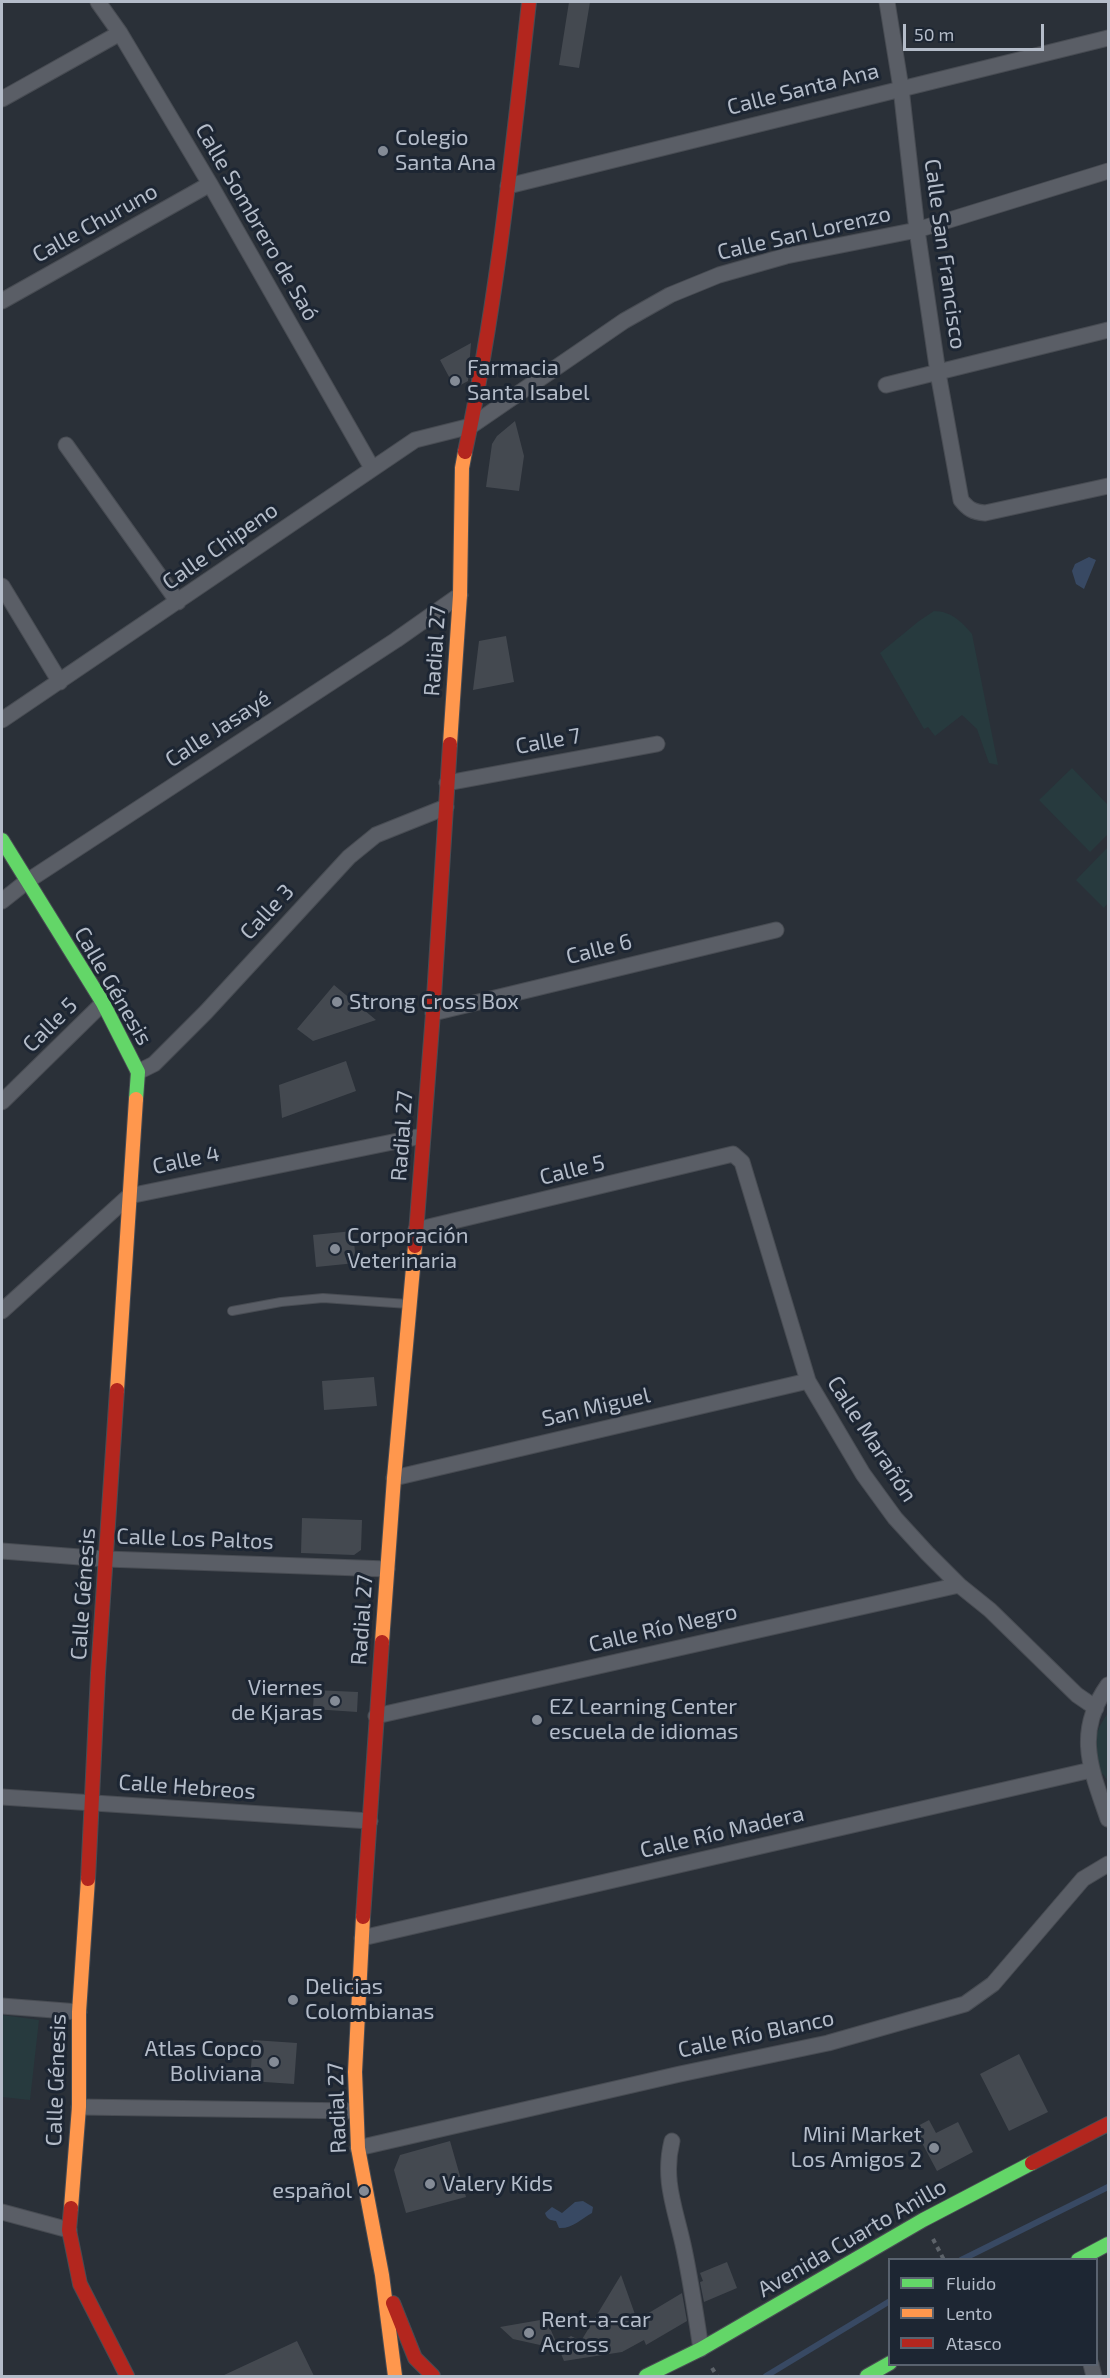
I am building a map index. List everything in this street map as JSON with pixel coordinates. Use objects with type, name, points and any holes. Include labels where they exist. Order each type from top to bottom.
[{"type":"main road","name":"Radial 27","points":[[395,2376],[382,2275],[358,2148],[355,2111],[362,1938],[387,1569],[433,1013],[460,595],[462,468],[483,371],[508,186],[529,2]]},
{"type":"main road","name":"Calle Génesis","points":[[2,840],[103,1003],[138,1072],[79,2012],[79,2107],[69,2230],[80,2284],[127,2376]]},
{"type":"main road","name":"Avenida Cuarto Anillo","points":[[646,2376],[701,2349],[923,2220],[1108,2124]]},
{"type":"main road","name":"Avenida Cuarto Anillo","points":[[1081,2138],[1108,2128]]},
{"type":"main road","points":[[1080,2258],[1108,2244]]},
{"type":"main road","name":"Radial 27","points":[[382,2275],[415,2358],[433,2376]]},
{"type":"main road","points":[[867,2376],[888,2364]]},
{"type":"street","name":"Calle Sombrero de Saó","points":[[98,2],[120,33],[210,184],[372,468]]},
{"type":"street","name":"Calle San Francisco","points":[[887,2],[901,88],[917,230],[938,373],[961,500],[968,509],[976,513],[985,513],[1108,486]]},
{"type":"street","points":[[2,99],[120,33]]},
{"type":"street","name":"Calle Santa Ana","points":[[508,186],[1108,38]]},
{"type":"street","name":"Calle San Lorenzo","points":[[471,426],[624,321],[670,295],[719,275],[786,256],[917,230],[1108,171]]},
{"type":"street","name":"Calle Churuno","points":[[2,301],[210,184]]},
{"type":"street","points":[[886,385],[1108,330]]},
{"type":"street","name":"Calle Chipeno","points":[[2,720],[414,440],[471,426]]},
{"type":"street","points":[[66,445],[178,602]]},
{"type":"street","points":[[2,586],[60,682]]},
{"type":"street","name":"Calle Jasayé","points":[[2,901],[26,882],[376,653],[460,595]]},
{"type":"street","name":"Calle 7","points":[[447,783],[657,744]]},
{"type":"street","name":"Calle 3","points":[[138,1072],[154,1064],[206,1012],[349,857],[376,835],[446,807]]},
{"type":"street","name":"Calle 6","points":[[433,1013],[776,930]]},
{"type":"street","name":"Calle 5","points":[[2,1102],[103,1003]]},
{"type":"street","name":"Calle 4","points":[[2,1311],[129,1196],[422,1136]]},
{"type":"street","name":"Calle 5","points":[[416,1230],[733,1154],[737,1156]]},
{"type":"street","name":"Calle Marañón","points":[[737,1156],[742,1161],[808,1381],[863,1474],[895,1518],[959,1585],[990,1610],[1077,1695],[1096,1708]]},
{"type":"street","name":"San Miguel","points":[[394,1478],[808,1381]]},
{"type":"street","name":"Calle Los Paltos","points":[[2,1551],[106,1559],[387,1569]]},
{"type":"street","name":"Calle Río Negro","points":[[376,1716],[959,1585]]},
{"type":"street","points":[[1108,1685],[1096,1708],[1087,1738],[1091,1770],[1108,1819]]},
{"type":"street","name":"Calle Río Madera","points":[[362,1938],[1091,1770]]},
{"type":"street","name":"Calle Hebreos","points":[[2,1797],[370,1821]]},
{"type":"street","name":"Calle Río Blanco","points":[[358,2148],[680,2074],[828,2043],[964,2004],[993,1984],[1083,1879],[1108,1864]]},
{"type":"street","points":[[2,2006],[79,2012]]},
{"type":"street","points":[[79,2107],[355,2111]]},
{"type":"street","points":[[672,2141],[667,2161],[672,2203],[693,2294],[701,2349]]},
{"type":"street","points":[[2,2212],[69,2230]]},
{"type":"lane","points":[[232,1311],[281,1302],[323,1298],[366,1303],[410,1304]]},
{"type":"path","points":[[939,2250],[943,2258]]},
{"type":"path","points":[[711,2366],[717,2376]]},
{"type":"green space","points":[[934,611],[951,615],[972,634],[998,765],[989,763],[977,729],[962,715],[935,736],[928,727],[924,729],[880,653]]},
{"type":"green space","points":[[1072,768],[1108,805],[1108,834],[1090,852],[1039,800]]},
{"type":"green space","points":[[1108,847],[1108,903],[1104,908],[1076,880]]},
{"type":"green space","points":[[1108,1713],[1108,1781],[1103,1774],[1099,1776],[1095,1743],[1098,1729]]},
{"type":"green space","points":[[2,2015],[39,2020],[30,2100],[2,2097]]},
{"type":"water","points":[[1089,557],[1096,560],[1084,589],[1076,584],[1072,571],[1075,564]]},
{"type":"water","points":[[583,2201],[593,2207],[592,2213],[568,2227],[559,2228],[556,2221],[548,2218],[545,2213],[552,2207],[562,2213],[575,2202]]},
{"type":"building","points":[[569,2],[590,2],[579,68],[559,65]]},
{"type":"building","points":[[471,343],[468,381],[455,388],[440,360]]},
{"type":"building","points":[[515,421],[524,456],[519,491],[486,487],[492,444],[497,436]]},
{"type":"building","points":[[506,636],[514,682],[473,690],[479,641]]},
{"type":"building","name":"Strong Cross Box","points":[[334,985],[376,1020],[313,1041],[297,1029]]},
{"type":"building","points":[[346,1061],[356,1091],[282,1118],[279,1085]]},
{"type":"building","name":"Corporación Veterinaria","points":[[353,1231],[356,1263],[316,1267],[313,1235]]},
{"type":"building","points":[[374,1377],[377,1406],[324,1410],[322,1381]]},
{"type":"building","points":[[302,1518],[362,1520],[361,1550],[354,1555],[301,1553]]},
{"type":"building","name":"Viernes de Kjaras","points":[[314,1690],[358,1692],[357,1712],[313,1709]]},
{"type":"building","name":"Atlas Copco Boliviana","points":[[253,2040],[297,2043],[294,2084],[250,2081]]},
{"type":"building","points":[[1019,2054],[1048,2112],[1009,2131],[980,2074]]},
{"type":"building","points":[[929,2120],[936,2133],[958,2122],[973,2152],[937,2171],[914,2128]]},
{"type":"building","name":"Valery Kids","points":[[450,2141],[466,2197],[406,2213],[394,2170],[400,2155]]},
{"type":"building","points":[[727,2262],[737,2288],[704,2302],[700,2282],[703,2281],[700,2273]]},
{"type":"building","points":[[621,2275],[637,2320],[682,2293],[687,2321],[646,2345],[644,2340],[622,2352],[564,2361],[557,2344],[571,2336],[581,2341]]},
{"type":"building","name":"Rent-a-car Across","points":[[546,2319],[557,2344],[540,2345],[513,2339],[500,2327]]},
{"type":"building","points":[[297,2341],[314,2376],[222,2376]]},
{"type":"waterway","points":[[965,2258],[1108,2187]]},
{"type":"waterway","points":[[766,2376],[888,2302]]},
{"type":"traffic: fast","points":[[2,840],[103,1003],[138,1072],[136,1099]]},
{"type":"traffic: fast","points":[[646,2376],[701,2349],[923,2220],[1032,2163]]},
{"type":"traffic: fast","points":[[1082,2258],[1108,2244]]},
{"type":"traffic: fast","points":[[867,2376],[888,2364]]},
{"type":"traffic: slow","points":[[450,744],[460,595],[462,468],[465,452]]},
{"type":"traffic: slow","points":[[117,1390],[136,1099]]},
{"type":"traffic: slow","points":[[382,1642],[415,1246]]},
{"type":"traffic: slow","points":[[71,2208],[79,2107],[79,2012],[88,1879]]},
{"type":"traffic: slow","points":[[363,1917],[355,2072],[358,2148],[382,2275],[395,2376]]},
{"type":"traffic: jam","points":[[465,452],[495,284],[529,2]]},
{"type":"traffic: jam","points":[[415,1246],[450,744]]},
{"type":"traffic: jam","points":[[88,1879],[98,1673],[117,1390]]},
{"type":"traffic: jam","points":[[363,1917],[382,1642]]},
{"type":"traffic: jam","points":[[1032,2163],[1108,2124]]},
{"type":"traffic: jam","points":[[71,2208],[69,2230],[80,2284],[127,2376]]},
{"type":"traffic: jam","points":[[393,2303],[415,2358],[433,2376]]},
{"type":"place","name":"Colegio Santa Ana","points":[[383,151]]},
{"type":"place","name":"Farmacia Santa Isabel","points":[[455,381]]},
{"type":"place","name":"Strong Cross Box","points":[[337,1002]]},
{"type":"place","name":"Corporación Veterinaria","points":[[335,1249]]},
{"type":"place","name":"Viernes de Kjaras","points":[[335,1701]]},
{"type":"place","name":"EZ Learning Center escuela de idiomas","points":[[537,1720]]},
{"type":"place","name":"Delicias Colombianas","points":[[293,2000]]},
{"type":"place","name":"Atlas Copco Boliviana","points":[[274,2062]]},
{"type":"place","name":"Mini Market Los Amigos 2","points":[[934,2148]]},
{"type":"place","name":"Valery Kids","points":[[430,2184]]},
{"type":"place","name":"español","points":[[364,2191]]},
{"type":"place","name":"Rent-a-car Across","points":[[529,2333]]}]
